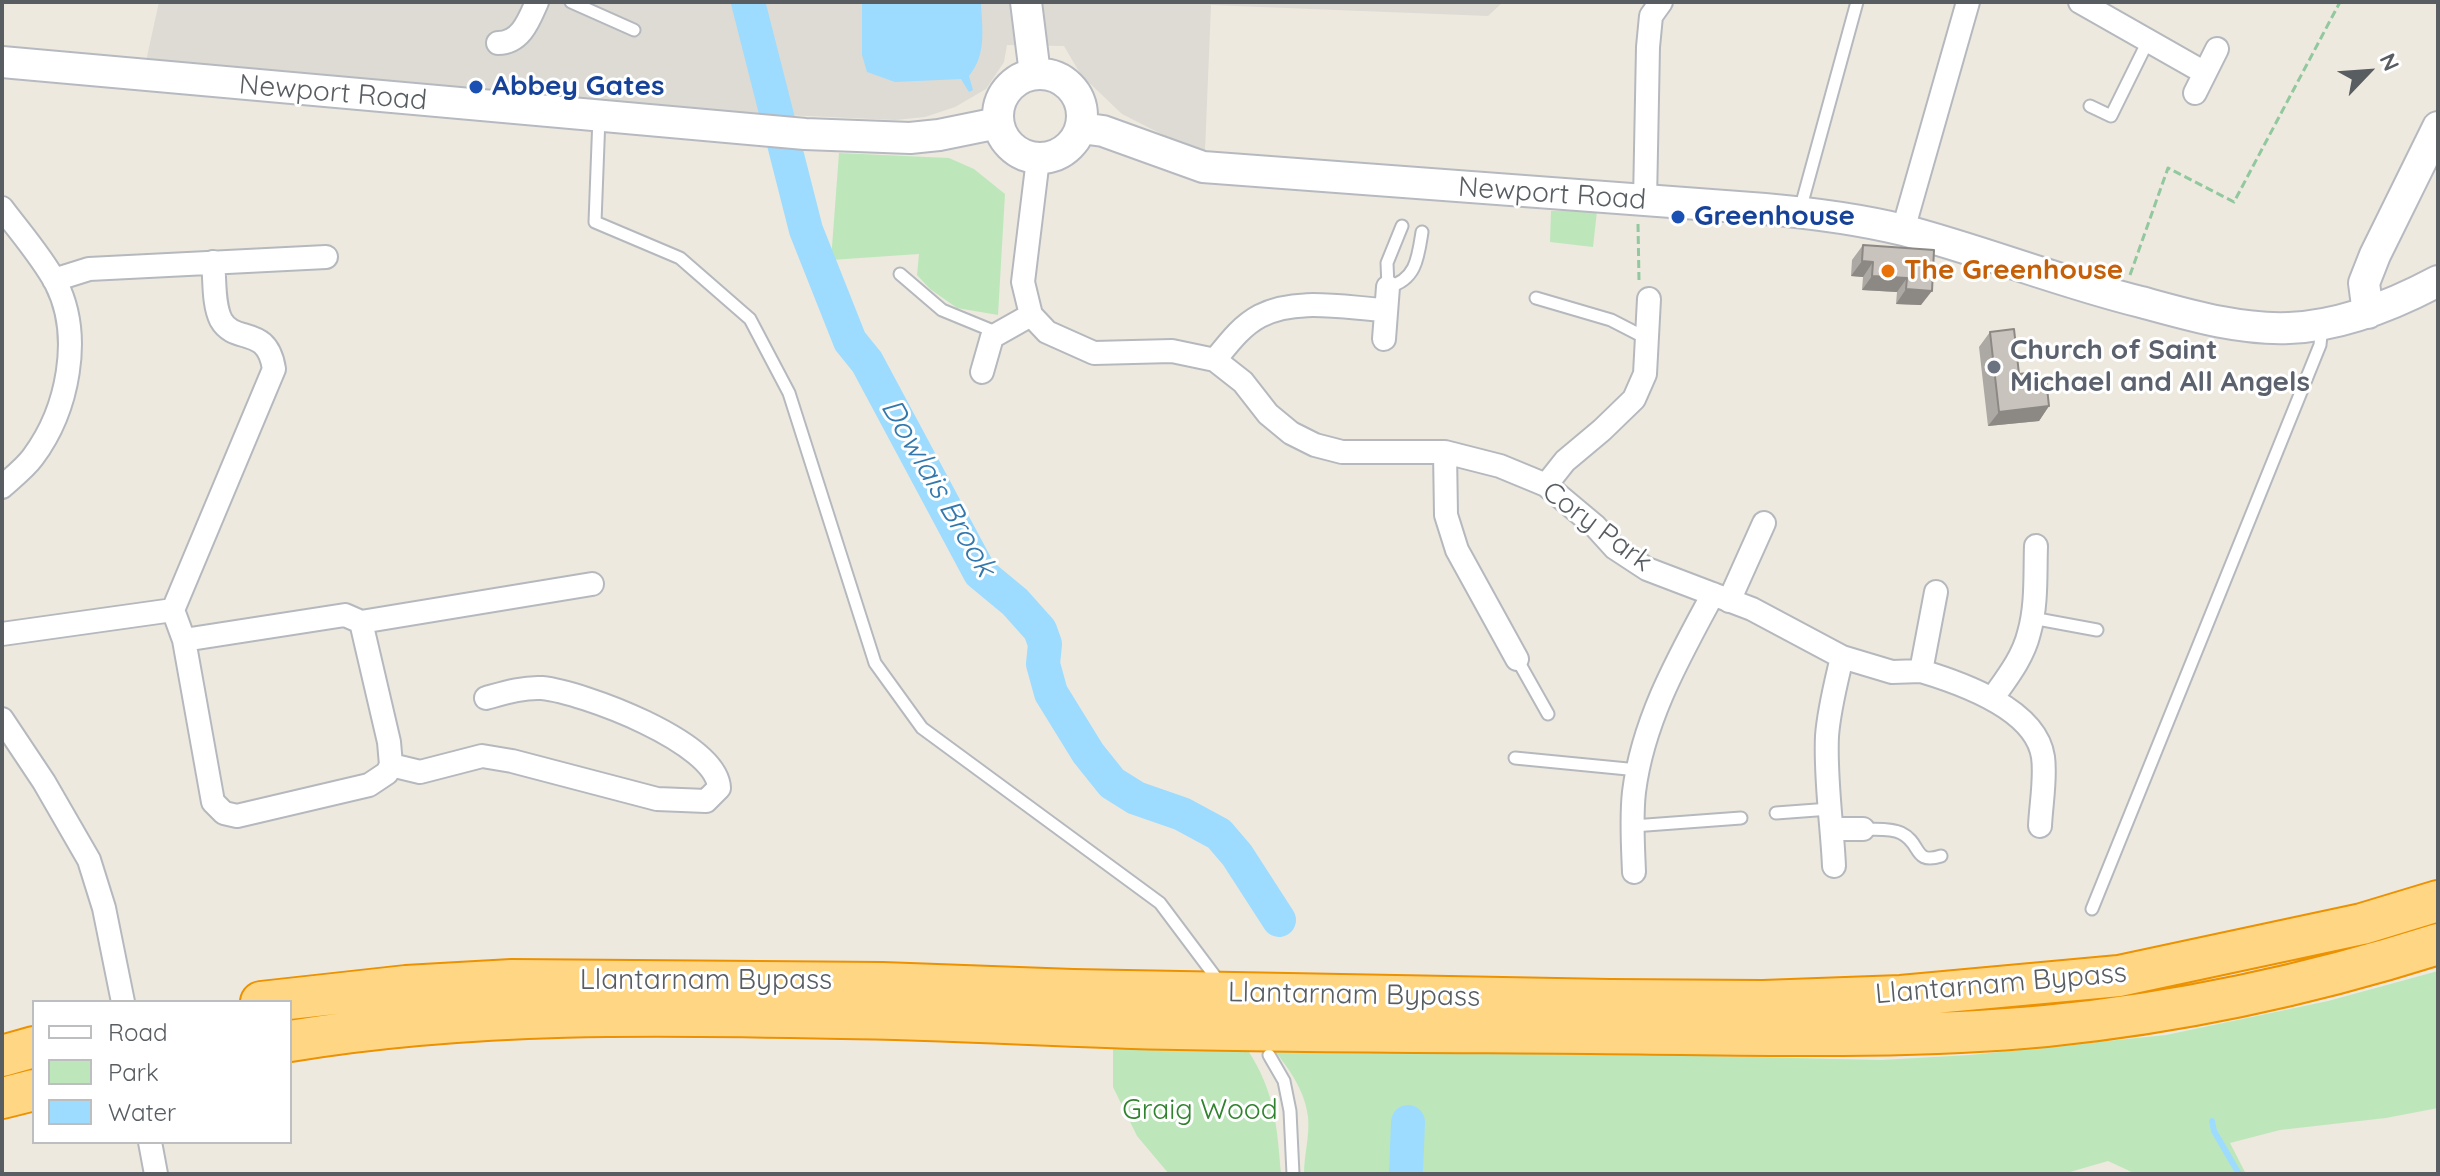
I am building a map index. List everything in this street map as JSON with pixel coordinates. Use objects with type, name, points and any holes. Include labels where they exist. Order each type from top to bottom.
[{"type":"highway","name":"Llantarnam Bypass","points":[[279,1000],[406,986],[512,980],[882,983],[1073,990],[1640,1000],[1763,1001],[1901,996],[2119,976],[2362,924],[2438,901]]},
{"type":"highway","name":"Llantarnam Bypass","points":[[292,1041],[348,1032],[514,1019],[671,1015],[935,1019],[1175,1029],[1764,1036],[1901,1033],[2042,1026],[2122,1016],[2281,986],[2379,963],[2438,944]]},
{"type":"highway","points":[[2,1056],[32,1048]]},
{"type":"highway","points":[[2,1098],[32,1090]]},
{"type":"street","points":[[498,43],[508,43],[518,36],[537,2]]},
{"type":"street","points":[[1026,2],[1035,74]]},
{"type":"street","points":[[1641,201],[1651,16],[1661,2]]},
{"type":"street","points":[[1903,230],[1968,2]]},
{"type":"street","points":[[2080,2],[2148,41],[2200,83],[2217,49]]},
{"type":"street","name":"Newport Road","points":[[2,62],[805,134],[910,138],[998,123]]},
{"type":"street","points":[[1035,74],[1049,74],[1062,80],[1080,101],[1083,114],[1075,141],[1065,151],[1038,159],[1016,151],[1007,143],[998,123],[1002,96],[1022,77],[1035,74]]},
{"type":"street","points":[[2368,313],[2364,283],[2438,127]]},
{"type":"street","name":"Newport Road","points":[[1081,128],[1103,131],[1203,167],[1799,212],[1903,230],[2122,298],[2244,326],[2289,328],[2322,324],[2368,313],[2405,299],[2438,281]]},
{"type":"street","points":[[982,372],[992,337],[1031,315],[1023,282],[1038,159]]},
{"type":"street","points":[[2,208],[54,280],[67,311],[70,329],[70,349],[57,416],[32,458],[2,487]]},
{"type":"street","points":[[54,280],[89,269],[326,257]]},
{"type":"street","points":[[213,262],[221,319],[233,330],[259,339],[267,347],[274,369],[173,610],[184,640],[213,802],[224,813],[237,816],[369,785],[387,773],[391,765],[389,742],[361,622]]},
{"type":"street","points":[[1384,339],[1388,287]]},
{"type":"street","points":[[1546,485],[1565,461],[1634,399],[1645,374],[1649,299]]},
{"type":"street","points":[[1215,360],[1236,333],[1260,315],[1292,306],[1385,310]]},
{"type":"street","name":"Cory Park","points":[[1031,315],[1047,332],[1094,353],[1172,351],[1215,360],[1243,382],[1268,414],[1291,433],[1315,445],[1342,452],[1445,452],[1500,466],[1546,485],[1595,526],[1615,548],[1647,569],[1752,609],[1842,657],[1892,672],[1921,671],[1992,699],[2017,716],[2035,734],[2043,757],[2040,826]]},
{"type":"street","points":[[1445,452],[1446,515],[1457,550],[1517,659]]},
{"type":"street","points":[[1634,872],[1634,793],[1642,745],[1679,656],[1721,598],[1764,523]]},
{"type":"street","points":[[1992,699],[2013,669],[2029,636],[2036,546]]},
{"type":"street","points":[[184,640],[345,615],[361,622],[592,584]]},
{"type":"street","points":[[1921,671],[1936,592]]},
{"type":"street","points":[[2,634],[173,610]]},
{"type":"street","points":[[1834,866],[1827,737],[1831,701],[1842,657]]},
{"type":"street","points":[[391,765],[420,772],[482,756],[657,799],[706,801],[719,788],[718,777],[708,765],[674,738],[622,711],[583,697],[540,688],[516,690],[486,698]]},
{"type":"street","points":[[2,719],[44,782],[89,860],[104,908],[123,1000]]},
{"type":"street","points":[[1831,819],[1863,829]]},
{"type":"street","points":[[150,1144],[156,1174]]},
{"type":"lane","points":[[571,2],[634,30]]},
{"type":"lane","points":[[1799,212],[1857,2]]},
{"type":"lane","points":[[2090,106],[2111,116],[2148,41]]},
{"type":"lane","points":[[599,116],[595,222],[680,258],[750,319],[789,393],[875,663],[922,728],[1160,903],[1214,975]]},
{"type":"lane","points":[[1402,226],[1387,263],[1388,287],[1401,284],[1412,271],[1422,232]]},
{"type":"lane","points":[[900,274],[942,310],[999,333]]},
{"type":"lane","points":[[1536,298],[1611,320],[1646,338]]},
{"type":"lane","points":[[2092,909],[2320,345],[2322,324]]},
{"type":"lane","points":[[2032,618],[2097,630]]},
{"type":"lane","points":[[1517,659],[1548,714]]},
{"type":"lane","points":[[1515,758],[1638,770]]},
{"type":"lane","points":[[1776,813],[1831,819]]},
{"type":"lane","points":[[1633,826],[1741,818]]},
{"type":"lane","points":[[1863,829],[1900,832],[1909,838],[1924,858],[1941,856]]},
{"type":"lane","points":[[1269,1055],[1284,1081],[1290,1111],[1293,1174]]},
{"type":"path","points":[[2122,298],[2168,168],[2234,202],[2340,2]]},
{"type":"path","points":[[1641,201],[1639,289],[1649,299]]},
{"type":"shaded area","points":[[159,2],[1503,2],[1488,16],[1211,5],[1205,151],[1179,143],[1122,114],[1081,75],[1064,46],[1007,45],[1004,62],[986,89],[955,107],[925,117],[895,120],[718,112],[146,61]]},
{"type":"green space","points":[[839,153],[949,158],[974,169],[1005,194],[998,315],[957,308],[930,289],[917,275],[919,254],[831,260]]},
{"type":"green space","points":[[1551,211],[1597,211],[1593,247],[1550,242]]},
{"type":"green space","points":[[2438,971],[2438,1108],[2386,1118],[2280,1130],[2230,1143],[2246,1174],[2136,1174],[2108,1161],[2063,1174],[1304,1174],[1308,1117],[1304,1098],[1274,1050],[1881,1060],[1970,1055],[2166,1035],[2328,1001]]},
{"type":"green space","name":"Graig Wood","points":[[1113,1046],[1247,1049],[1269,1094],[1276,1124],[1281,1174],[1169,1174],[1137,1136],[1113,1087]]},
{"type":"water","points":[[862,2],[981,2],[981,50],[969,76],[973,90],[969,92],[961,79],[895,82],[867,72],[862,55]]},
{"type":"building","points":[[1863,245],[1934,250],[1932,291],[1906,289],[1907,278],[1872,276],[1873,262],[1862,261]]},
{"type":"building","points":[[2014,329],[2019,374],[2036,372],[2036,380],[2046,379],[2049,406],[1999,412],[1990,332]]},
{"type":"waterway","name":"Dowlais Brook","points":[[748,2],[806,230],[850,341],[867,362],[980,573],[1015,602],[1040,630],[1045,644],[1043,664],[1051,693],[1088,753],[1112,783],[1136,798],[1182,814],[1219,834],[1237,855],[1279,920]]},
{"type":"waterway","points":[[2212,1121],[2214,1131],[2239,1174]]},
{"type":"waterway","name":"Dowlais Brook","points":[[1406,1174],[1408,1122]]},
{"type":"place","name":"Abbey Gates","points":[[476,87]]},
{"type":"place","name":"Greenhouse","points":[[1678,217]]},
{"type":"place","name":"The Greenhouse","points":[[1888,271]]},
{"type":"place","name":"Church of Saint Michael and All Angels","points":[[1994,367]]}]
